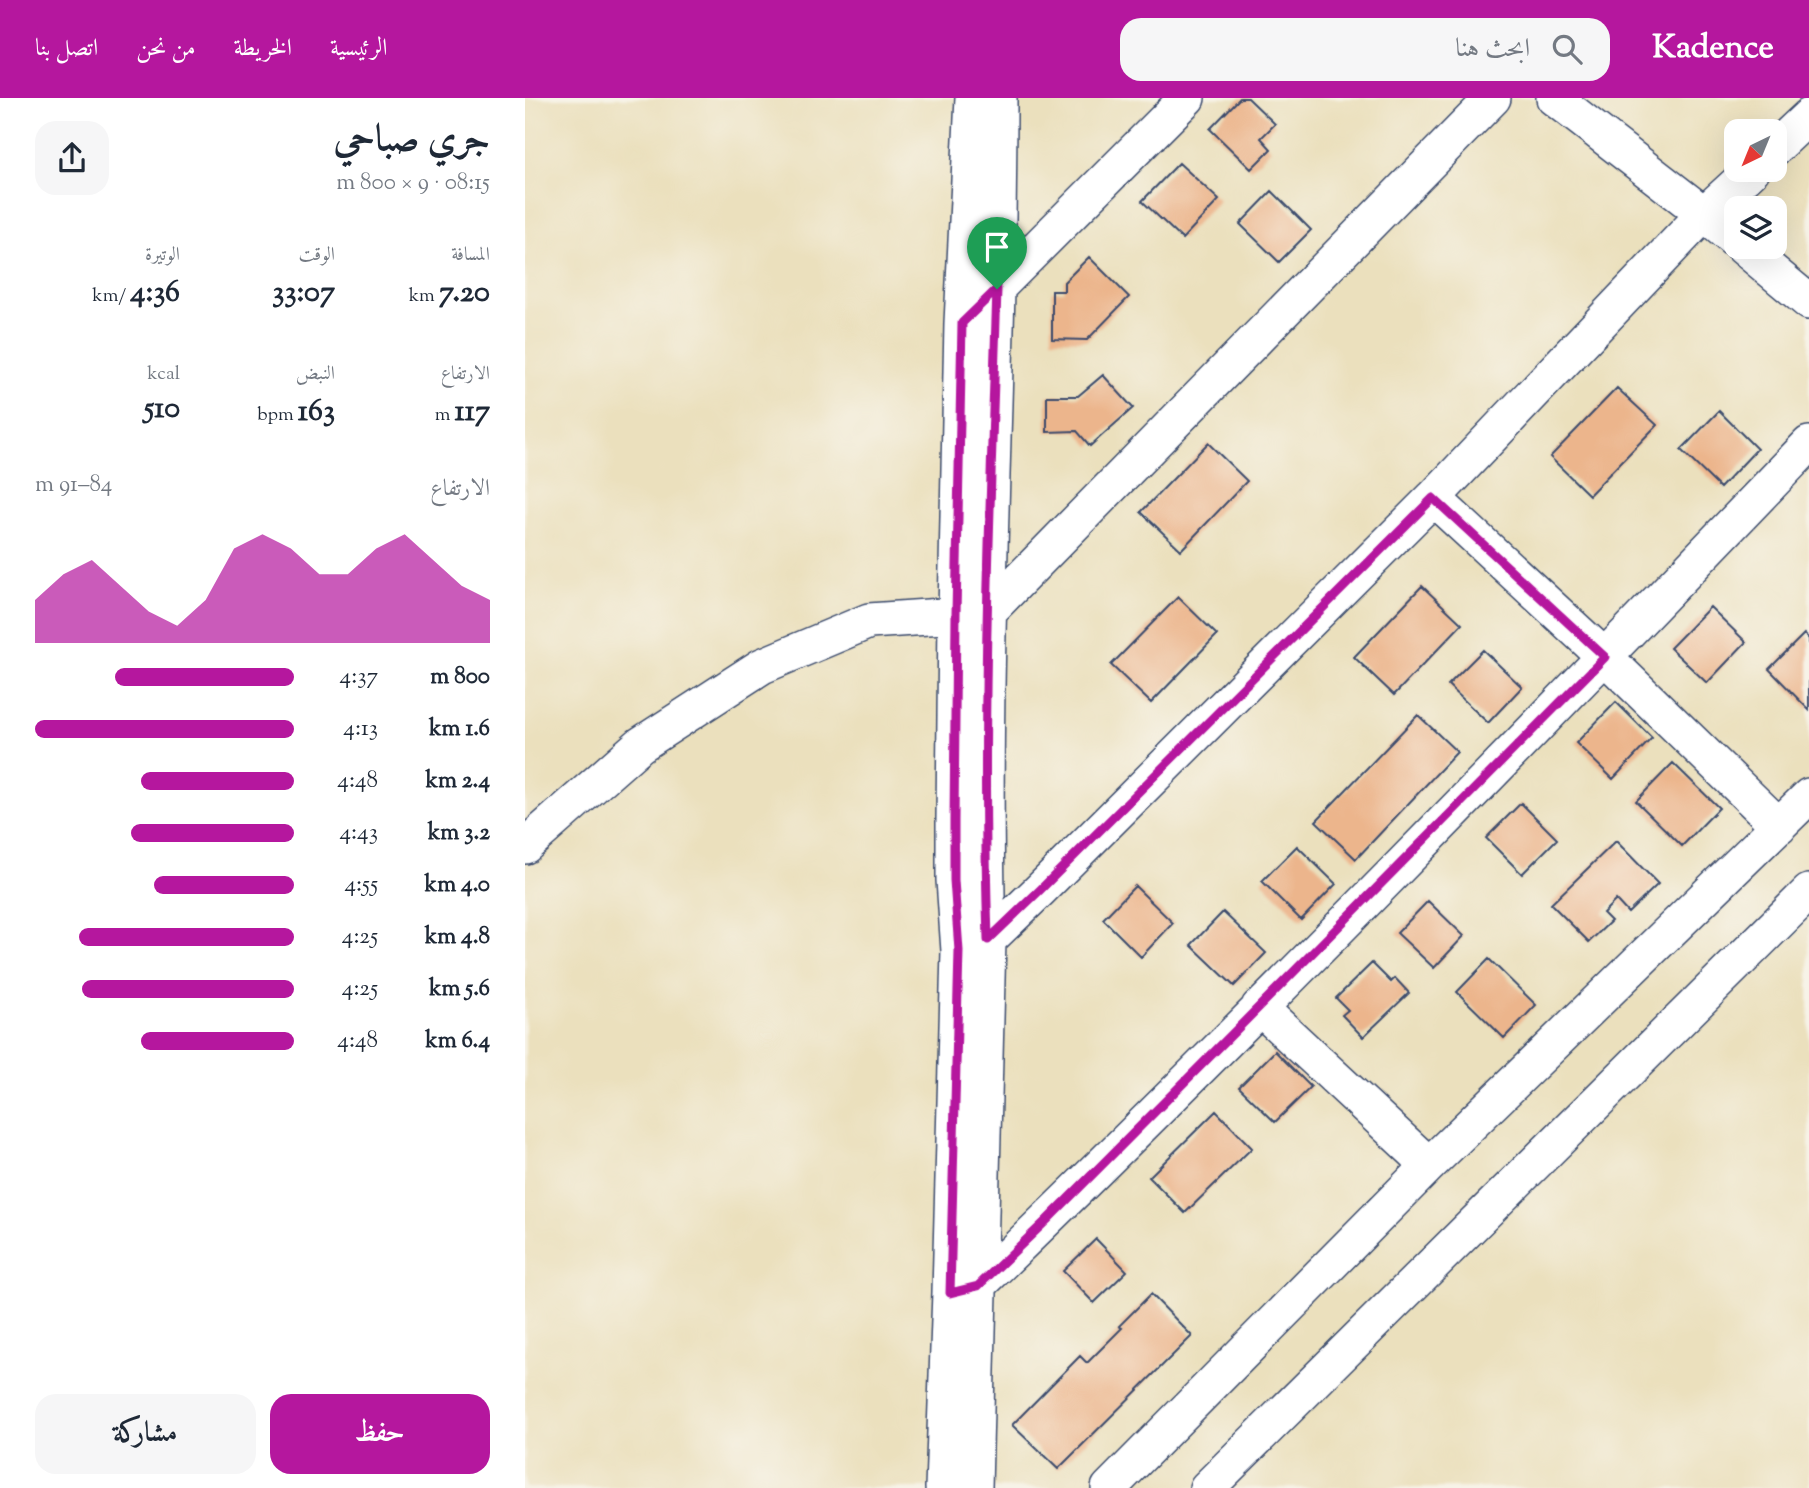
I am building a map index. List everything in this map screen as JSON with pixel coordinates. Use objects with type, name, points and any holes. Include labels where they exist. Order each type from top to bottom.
[{"type":"street","points":[[943,1488],[964,1289],[974,945],[986,875],[971,613],[962,323],[973,98]]},
{"type":"street","points":[[971,613],[997,289],[999,98]]},
{"type":"street","points":[[962,323],[1187,98]]},
{"type":"street","points":[[525,846],[641,745],[762,666],[869,621],[971,613],[1493,98]]},
{"type":"street","points":[[1553,98],[1724,231]]},
{"type":"street","points":[[1787,137],[1809,116]]},
{"type":"street","points":[[974,945],[1040,890],[1433,498],[1704,214],[1739,182]]},
{"type":"street","points":[[1757,259],[1809,302]]},
{"type":"street","points":[[964,1289],[1047,1220],[1605,657],[1809,444]]},
{"type":"street","points":[[1433,498],[1605,657],[1779,826]]},
{"type":"street","points":[[1109,1488],[1429,1165],[1809,796]]},
{"type":"street","points":[[1207,1488],[1809,892]]},
{"type":"street","points":[[1259,1007],[1429,1165]]},
{"type":"street","points":[[964,1289],[974,1488]]},
{"type":"building","points":[[1240,98],[1248,98],[1275,124],[1261,138],[1271,149],[1251,169],[1210,129]]},
{"type":"building","points":[[1179,163],[1219,200],[1182,239],[1142,201]]},
{"type":"building","points":[[1272,191],[1311,230],[1279,262],[1240,224]]},
{"type":"building","points":[[1089,257],[1129,297],[1087,340],[1052,339],[1052,291],[1064,291],[1064,282]]},
{"type":"building","points":[[1103,375],[1133,408],[1090,446],[1077,431],[1047,432],[1047,396],[1078,396]]},
{"type":"building","points":[[1617,388],[1657,425],[1589,495],[1550,457]]},
{"type":"building","points":[[1719,411],[1757,449],[1720,488],[1681,450]]},
{"type":"building","points":[[1208,443],[1247,481],[1181,550],[1141,512]]},
{"type":"building","points":[[1422,586],[1462,624],[1394,695],[1354,657]]},
{"type":"building","points":[[1178,597],[1217,635],[1151,703],[1111,665]]},
{"type":"building","points":[[1710,607],[1746,642],[1707,683],[1670,648]]},
{"type":"building","points":[[1804,634],[1809,639],[1809,710],[1769,669]]},
{"type":"building","points":[[1483,650],[1522,687],[1488,723],[1448,685]]},
{"type":"building","points":[[1616,702],[1652,738],[1613,779],[1576,743]]},
{"type":"building","points":[[1418,715],[1457,752],[1356,859],[1316,821]]},
{"type":"building","points":[[1673,763],[1719,808],[1682,846],[1636,801]]},
{"type":"building","points":[[1521,803],[1557,839],[1522,874],[1486,838]]},
{"type":"building","points":[[1616,841],[1658,884],[1628,913],[1616,900],[1603,913],[1611,921],[1589,942],[1551,904]]},
{"type":"building","points":[[1297,846],[1336,884],[1301,920],[1262,881]]},
{"type":"building","points":[[1135,886],[1173,923],[1141,957],[1103,919]]},
{"type":"building","points":[[1428,901],[1464,936],[1434,968],[1397,933]]},
{"type":"building","points":[[1223,912],[1266,953],[1234,986],[1191,945]]},
{"type":"building","points":[[1489,959],[1536,1005],[1504,1038],[1457,992]]},
{"type":"building","points":[[1372,963],[1391,982],[1395,978],[1409,993],[1363,1037],[1342,1015],[1348,1010],[1336,998]]},
{"type":"building","points":[[1275,1051],[1311,1087],[1275,1122],[1239,1087]]},
{"type":"building","points":[[1216,1111],[1252,1148],[1185,1213],[1149,1177]]},
{"type":"building","points":[[1096,1239],[1127,1271],[1094,1303],[1063,1271]]},
{"type":"building","points":[[1151,1294],[1192,1336],[1058,1469],[1012,1425],[1080,1356],[1087,1363]]},
{"type":"route","points":[[997,289],[987,612],[988,940],[1433,498],[1605,657],[1047,1220],[978,1286],[950,1293],[959,951],[954,880],[954,820],[962,323],[997,289]]}]
